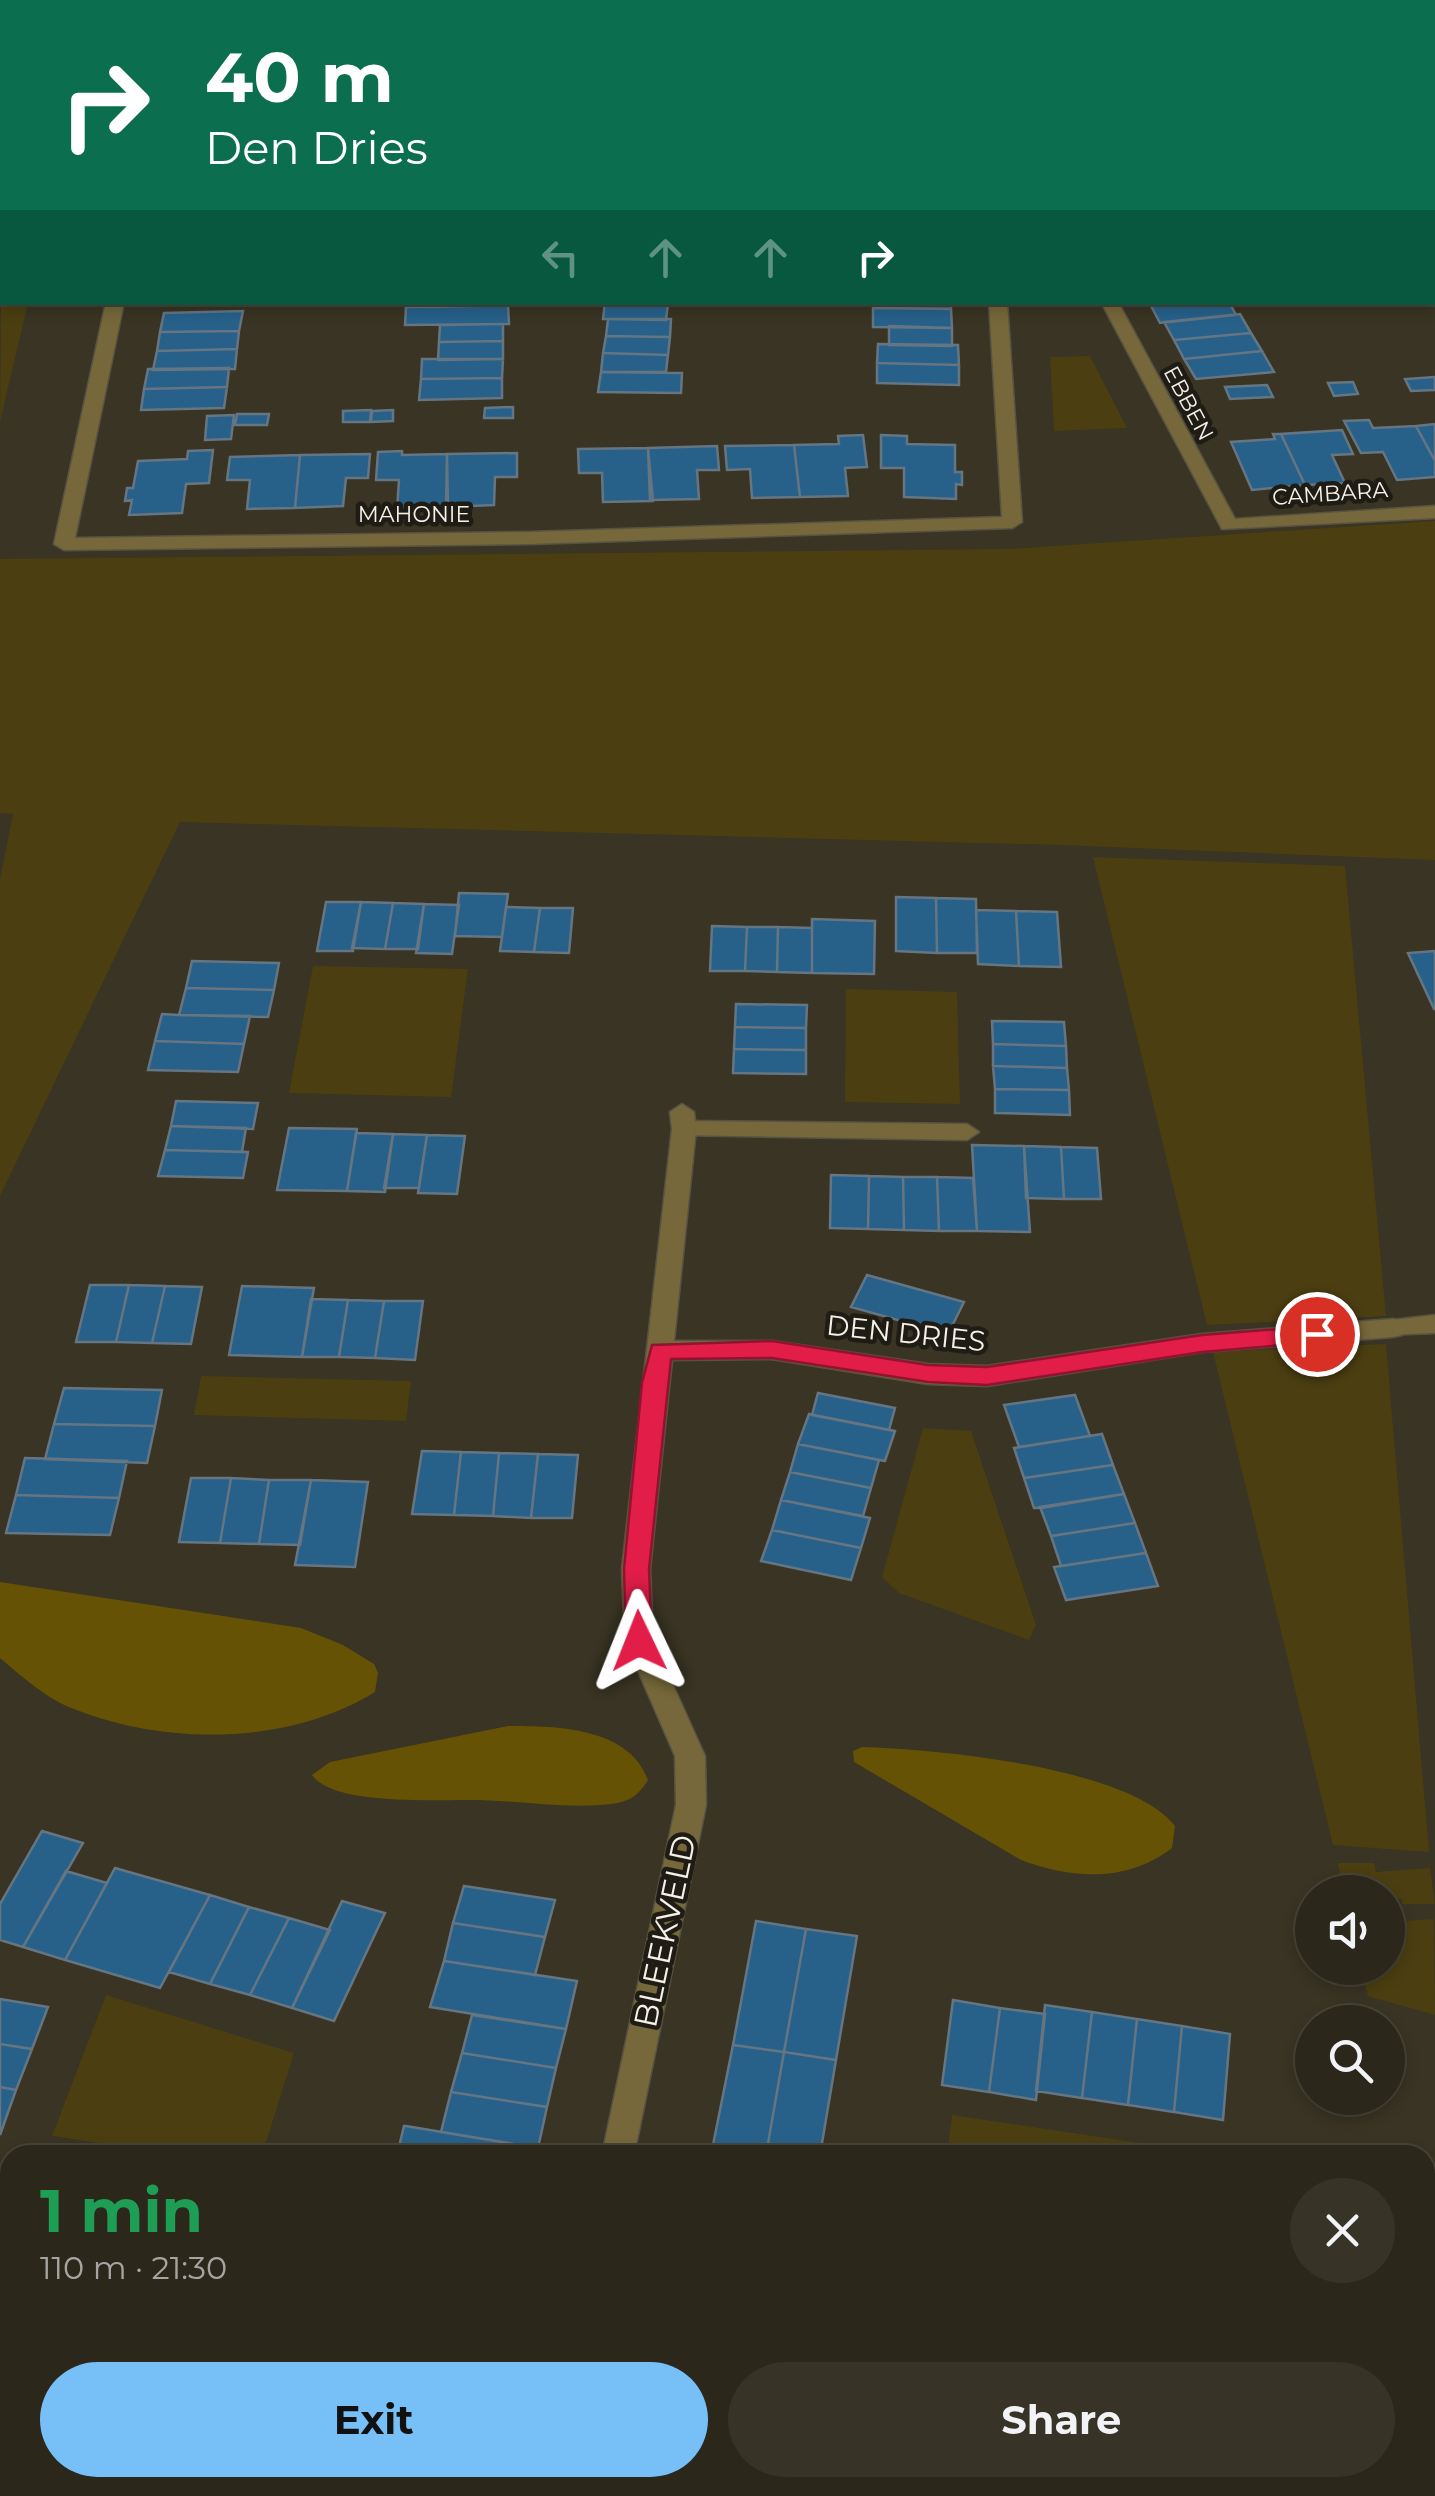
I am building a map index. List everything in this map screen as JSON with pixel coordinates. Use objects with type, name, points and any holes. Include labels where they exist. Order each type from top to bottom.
[{"type":"street","name":"MAHONIE","points":[[115,305],[64,544],[530,538],[1012,522],[998,305]]},
{"type":"street","name":"EBBEN","points":[[1111,305],[1229,525]]},
{"type":"street","name":"CAMBARA","points":[[1229,525],[1435,512]]},
{"type":"street","points":[[661,1351],[683,1120],[967,1132]]},
{"type":"street","name":"DEN DRIES","points":[[661,1351],[772,1350],[928,1374],[987,1376],[1202,1343],[1435,1324]]},
{"type":"street","name":"BLEEKVELD","points":[[620,2145],[691,1804],[690,1756],[639,1641],[636,1569],[654,1383],[661,1351]]},
{"type":"shaded area","points":[[1,305],[28,305],[0,422]]},
{"type":"shaded area","points":[[1090,356],[1127,428],[1054,431],[1050,357]]},
{"type":"shaded area","points":[[1435,521],[1435,860],[1061,845],[180,822],[0,1196],[0,879],[13,814],[0,813],[0,559],[1008,549]]},
{"type":"shaded area","points":[[1093,857],[1345,866],[1386,1316],[1207,1325]]},
{"type":"shaded area","points":[[313,966],[468,969],[451,1097],[289,1093]]},
{"type":"shaded area","points":[[846,989],[957,992],[960,1104],[845,1102]]},
{"type":"shaded area","points":[[1386,1344],[1429,1852],[1333,1845],[1213,1352]]},
{"type":"shaded area","points":[[201,1376],[411,1381],[406,1421],[194,1415]]},
{"type":"shaded area","points":[[923,1428],[971,1431],[1036,1625],[1029,1640],[899,1593],[882,1577]]},
{"type":"shaded area","points":[[0,1582],[301,1628],[343,1645],[374,1664],[378,1673],[375,1692],[304,1723],[264,1731],[184,1734],[105,1720],[51,1698],[0,1658]]},
{"type":"shaded area","points":[[508,1726],[568,1729],[608,1740],[638,1762],[648,1780],[637,1794],[623,1802],[578,1806],[365,1797],[324,1785],[312,1775],[330,1762]]},
{"type":"shaded area","points":[[862,1747],[981,1757],[1029,1765],[1117,1789],[1152,1806],[1175,1826],[1172,1848],[1136,1867],[1099,1874],[1060,1871],[1021,1860],[854,1762],[853,1751]]},
{"type":"shaded area","points":[[1338,1863],[1374,1863],[1376,1872],[1430,1868],[1435,1904],[1405,1904],[1405,1875],[1340,1875]]},
{"type":"shaded area","points":[[1434,1919],[1435,2015],[1368,1996],[1365,1985],[1405,1985],[1405,1921]]},
{"type":"shaded area","points":[[106,1995],[294,2053],[265,2145],[112,2145],[52,2136]]},
{"type":"shaded area","points":[[952,2115],[1153,2145],[948,2145]]},
{"type":"building","points":[[429,305],[508,305],[429,307]]},
{"type":"building","points":[[508,305],[509,324],[405,325],[406,307]]},
{"type":"building","points":[[605,305],[668,305],[666,320],[603,319]]},
{"type":"building","points":[[873,305],[951,305],[951,309]]},
{"type":"building","points":[[1151,305],[1231,305],[1236,315],[1160,323]]},
{"type":"building","points":[[873,308],[951,309],[952,328],[873,327]]},
{"type":"building","points":[[243,311],[239,331],[160,332],[164,313]]},
{"type":"building","points":[[1240,314],[1251,333],[1174,340],[1164,322]]},
{"type":"building","points":[[608,319],[671,319],[670,337],[606,336]]},
{"type":"building","points":[[503,324],[503,341],[439,342],[440,325]]},
{"type":"building","points":[[889,326],[952,328],[952,346],[889,345]]},
{"type":"building","points":[[239,331],[237,349],[157,351],[160,332]]},
{"type":"building","points":[[1251,333],[1262,351],[1184,359],[1174,340]]},
{"type":"building","points":[[606,336],[670,337],[668,355],[603,353]]},
{"type":"building","points":[[503,341],[503,359],[438,360],[439,342]]},
{"type":"building","points":[[878,344],[958,345],[959,365],[877,363]]},
{"type":"building","points":[[237,349],[235,369],[153,370],[157,351]]},
{"type":"building","points":[[1262,351],[1274,372],[1196,379],[1184,359]]},
{"type":"building","points":[[603,353],[668,355],[666,372],[601,372]]},
{"type":"building","points":[[422,359],[503,359],[502,378],[421,379]]},
{"type":"building","points":[[877,363],[959,365],[959,385],[877,383]]},
{"type":"building","points":[[229,368],[227,387],[144,389],[148,369]]},
{"type":"building","points":[[601,372],[682,373],[681,393],[598,392]]},
{"type":"building","points":[[1435,377],[1435,390],[1411,391],[1405,379]]},
{"type":"building","points":[[502,378],[502,398],[419,400],[421,379]]},
{"type":"building","points":[[1353,382],[1358,394],[1334,396],[1328,383]]},
{"type":"building","points":[[1267,385],[1273,397],[1230,399],[1225,387]]},
{"type":"building","points":[[227,387],[224,408],[141,410],[144,389]]},
{"type":"building","points":[[513,407],[513,418],[484,418],[485,408]]},
{"type":"building","points":[[371,410],[370,422],[343,422],[343,411]]},
{"type":"building","points":[[393,410],[393,421],[371,422],[372,411]]},
{"type":"building","points":[[237,414],[269,414],[267,425],[235,425]]},
{"type":"building","points":[[234,415],[231,439],[205,440],[207,416]]},
{"type":"building","points":[[1369,420],[1373,428],[1416,426],[1435,461],[1435,477],[1397,480],[1383,452],[1361,453],[1344,421]]},
{"type":"building","points":[[1435,424],[1435,461],[1416,426]]},
{"type":"building","points":[[1342,430],[1353,454],[1332,455],[1345,483],[1305,485],[1281,434]]},
{"type":"building","points":[[1273,434],[1281,434],[1305,485],[1252,490],[1231,442],[1275,439]]},
{"type":"building","points":[[863,435],[867,467],[845,468],[848,496],[800,497],[794,445],[839,444],[838,436]]},
{"type":"building","points":[[881,435],[907,436],[907,444],[955,445],[955,472],[962,472],[962,485],[956,484],[956,499],[904,497],[904,468],[881,468]]},
{"type":"building","points":[[794,445],[800,497],[752,498],[750,469],[727,470],[725,446]]},
{"type":"building","points":[[717,446],[719,470],[697,470],[699,499],[650,500],[648,448]]},
{"type":"building","points":[[648,448],[653,501],[603,502],[602,473],[579,473],[578,449]]},
{"type":"building","points":[[213,450],[209,483],[186,484],[182,513],[129,515],[132,500],[125,501],[127,488],[133,488],[138,461],[187,459],[188,451]]},
{"type":"building","points":[[402,451],[402,455],[447,454],[448,508],[397,509],[399,480],[376,480],[378,452]]},
{"type":"building","points":[[517,453],[517,477],[495,477],[494,505],[446,507],[447,454]]},
{"type":"building","points":[[370,454],[368,478],[346,478],[343,506],[295,508],[300,455]]},
{"type":"building","points":[[300,455],[295,508],[247,509],[250,480],[227,480],[230,457]]},
{"type":"building","points":[[459,893],[508,894],[502,937],[455,936]]},
{"type":"building","points":[[896,897],[936,898],[937,953],[896,951]]},
{"type":"building","points":[[936,898],[976,899],[977,953],[937,953]]},
{"type":"building","points":[[326,902],[361,902],[353,951],[317,951]]},
{"type":"building","points":[[361,902],[393,903],[385,949],[352,948]]},
{"type":"building","points":[[393,903],[424,904],[418,949],[385,949]]},
{"type":"building","points":[[424,904],[459,905],[452,954],[416,953]]},
{"type":"building","points":[[506,907],[540,908],[534,952],[500,951]]},
{"type":"building","points":[[540,908],[573,908],[569,953],[534,952]]},
{"type":"building","points":[[976,910],[1016,911],[1019,966],[978,964]]},
{"type":"building","points":[[1016,911],[1057,912],[1061,967],[1019,966]]},
{"type":"building","points":[[812,919],[875,921],[874,974],[812,973]]},
{"type":"building","points":[[712,926],[747,927],[745,971],[710,971]]},
{"type":"building","points":[[747,927],[778,927],[777,972],[745,971]]},
{"type":"building","points":[[778,927],[812,928],[812,973],[777,972]]},
{"type":"building","points":[[1435,951],[1435,1009],[1434,1009],[1408,953]]},
{"type":"building","points":[[192,961],[279,963],[274,990],[186,988]]},
{"type":"building","points":[[186,988],[274,990],[268,1017],[179,1015]]},
{"type":"building","points":[[736,1004],[807,1005],[806,1028],[735,1027]]},
{"type":"building","points":[[162,1014],[250,1016],[244,1044],[155,1041]]},
{"type":"building","points":[[992,1021],[1064,1022],[1066,1046],[993,1044]]},
{"type":"building","points":[[735,1027],[806,1028],[806,1050],[734,1049]]},
{"type":"building","points":[[155,1041],[244,1044],[238,1072],[148,1070]]},
{"type":"building","points":[[993,1044],[1066,1046],[1067,1068],[993,1066]]},
{"type":"building","points":[[734,1049],[806,1050],[806,1074],[733,1073]]},
{"type":"building","points":[[993,1066],[1067,1068],[1069,1090],[995,1089]]},
{"type":"building","points":[[995,1089],[1069,1090],[1070,1115],[995,1113]]},
{"type":"building","points":[[176,1101],[258,1103],[253,1129],[171,1126]]},
{"type":"building","points":[[171,1126],[246,1128],[242,1152],[165,1150]]},
{"type":"building","points":[[289,1128],[357,1129],[347,1191],[277,1190]]},
{"type":"building","points":[[356,1133],[393,1134],[385,1192],[347,1191]]},
{"type":"building","points":[[393,1134],[427,1135],[419,1188],[384,1188]]},
{"type":"building","points":[[427,1135],[465,1136],[457,1194],[418,1193]]},
{"type":"building","points":[[972,1145],[1024,1146],[1030,1232],[977,1231]]},
{"type":"building","points":[[1024,1146],[1061,1147],[1064,1199],[1026,1198]]},
{"type":"building","points":[[1061,1147],[1097,1148],[1101,1199],[1064,1199]]},
{"type":"building","points":[[165,1150],[248,1152],[243,1178],[158,1176]]},
{"type":"building","points":[[831,1175],[869,1176],[868,1229],[830,1228]]},
{"type":"building","points":[[869,1176],[903,1177],[904,1230],[868,1229]]},
{"type":"building","points":[[903,1177],[937,1177],[939,1231],[904,1230]]},
{"type":"building","points":[[937,1177],[973,1178],[977,1231],[939,1231]]},
{"type":"building","points":[[867,1275],[964,1302],[948,1334],[851,1307]]},
{"type":"building","points":[[90,1285],[129,1285],[116,1342],[76,1342]]},
{"type":"building","points":[[129,1285],[165,1286],[152,1343],[116,1342]]},
{"type":"building","points":[[165,1286],[202,1287],[191,1344],[152,1343]]},
{"type":"building","points":[[242,1286],[314,1288],[302,1357],[229,1355]]},
{"type":"building","points":[[311,1299],[348,1300],[339,1357],[302,1357]]},
{"type":"building","points":[[348,1300],[384,1301],[375,1358],[339,1357]]},
{"type":"building","points":[[384,1301],[423,1301],[415,1360],[375,1358]]},
{"type":"building","points":[[64,1388],[162,1390],[155,1426],[54,1424]]},
{"type":"building","points":[[818,1393],[895,1408],[889,1430],[812,1415]]},
{"type":"building","points":[[1075,1395],[1090,1436],[1019,1447],[1004,1405]]},
{"type":"building","points":[[809,1414],[895,1431],[885,1461],[798,1444]]},
{"type":"building","points":[[54,1424],[155,1426],[147,1463],[45,1459]]},
{"type":"building","points":[[1102,1434],[1113,1465],[1024,1478],[1014,1448]]},
{"type":"building","points":[[798,1444],[879,1460],[871,1488],[790,1472]]},
{"type":"building","points":[[422,1451],[461,1452],[454,1515],[412,1514]]},
{"type":"building","points":[[461,1452],[499,1453],[493,1516],[454,1515]]},
{"type":"building","points":[[499,1453],[538,1454],[531,1518],[493,1516]]},
{"type":"building","points":[[538,1454],[578,1455],[572,1518],[531,1518]]},
{"type":"building","points":[[25,1458],[127,1461],[119,1498],[16,1495]]},
{"type":"building","points":[[1113,1465],[1124,1494],[1041,1508],[1034,1508],[1024,1478]]},
{"type":"building","points":[[790,1472],[871,1488],[863,1516],[781,1500]]},
{"type":"building","points":[[191,1478],[231,1478],[220,1543],[179,1542]]},
{"type":"building","points":[[231,1478],[269,1480],[259,1544],[220,1543]]},
{"type":"building","points":[[269,1480],[311,1480],[300,1545],[259,1544]]},
{"type":"building","points":[[311,1480],[368,1482],[355,1567],[295,1565]]},
{"type":"building","points":[[1124,1494],[1135,1523],[1051,1536],[1040,1507]]},
{"type":"building","points":[[16,1495],[119,1498],[110,1535],[6,1533]]},
{"type":"building","points":[[781,1500],[870,1518],[861,1548],[772,1530]]},
{"type":"building","points":[[1135,1523],[1146,1553],[1061,1566],[1051,1536]]},
{"type":"building","points":[[772,1530],[861,1548],[851,1580],[761,1561]]},
{"type":"building","points":[[1146,1553],[1158,1586],[1066,1600],[1054,1567]]},
{"type":"building","points":[[42,1831],[83,1843],[23,1947],[0,1940],[0,1904]]},
{"type":"building","points":[[115,1868],[210,1895],[160,1988],[65,1960]]},
{"type":"building","points":[[66,1871],[107,1883],[65,1960],[23,1947]]},
{"type":"building","points":[[464,1886],[555,1900],[545,1937],[453,1923]]},
{"type":"building","points":[[210,1895],[249,1907],[210,1984],[169,1972]]},
{"type":"building","points":[[342,1901],[385,1913],[334,2021],[292,2008]]},
{"type":"building","points":[[249,1907],[289,1918],[250,1995],[210,1984]]},
{"type":"building","points":[[289,1918],[330,1930],[292,2008],[250,1995]]},
{"type":"building","points":[[756,1921],[806,1929],[784,2052],[733,2045]]},
{"type":"building","points":[[453,1923],[545,1937],[535,1975],[444,1961]]},
{"type":"building","points":[[806,1929],[857,1936],[836,2060],[784,2052]]},
{"type":"building","points":[[444,1961],[577,1981],[566,2029],[430,2007]]},
{"type":"building","points":[[0,1999],[48,2007],[32,2049],[0,2044]]},
{"type":"building","points":[[953,2000],[1000,2008],[989,2092],[942,2085]]},
{"type":"building","points":[[1045,2005],[1092,2012],[1082,2098],[1036,2091]]},
{"type":"building","points":[[1000,2008],[1045,2014],[1036,2100],[989,2092]]},
{"type":"building","points":[[1092,2012],[1137,2019],[1128,2105],[1082,2098]]},
{"type":"building","points":[[472,2015],[566,2029],[556,2068],[462,2053]]},
{"type":"building","points":[[1137,2019],[1182,2026],[1174,2112],[1128,2105]]},
{"type":"building","points":[[1182,2026],[1230,2034],[1223,2120],[1174,2112]]},
{"type":"building","points":[[0,2044],[32,2049],[16,2090],[0,2087]]},
{"type":"building","points":[[733,2045],[784,2052],[768,2145],[713,2145]]},
{"type":"building","points":[[784,2052],[836,2060],[822,2145],[768,2145]]},
{"type":"building","points":[[462,2053],[556,2068],[547,2107],[451,2092]]},
{"type":"building","points":[[0,2087],[16,2090],[0,2135]]},
{"type":"building","points":[[451,2092],[547,2107],[539,2145],[441,2132]]},
{"type":"building","points":[[404,2126],[520,2145],[399,2145]]},
{"type":"route","points":[[639,1641],[636,1569],[654,1383],[661,1351],[772,1350],[928,1374],[987,1376],[1202,1343],[1317,1334]]}]
